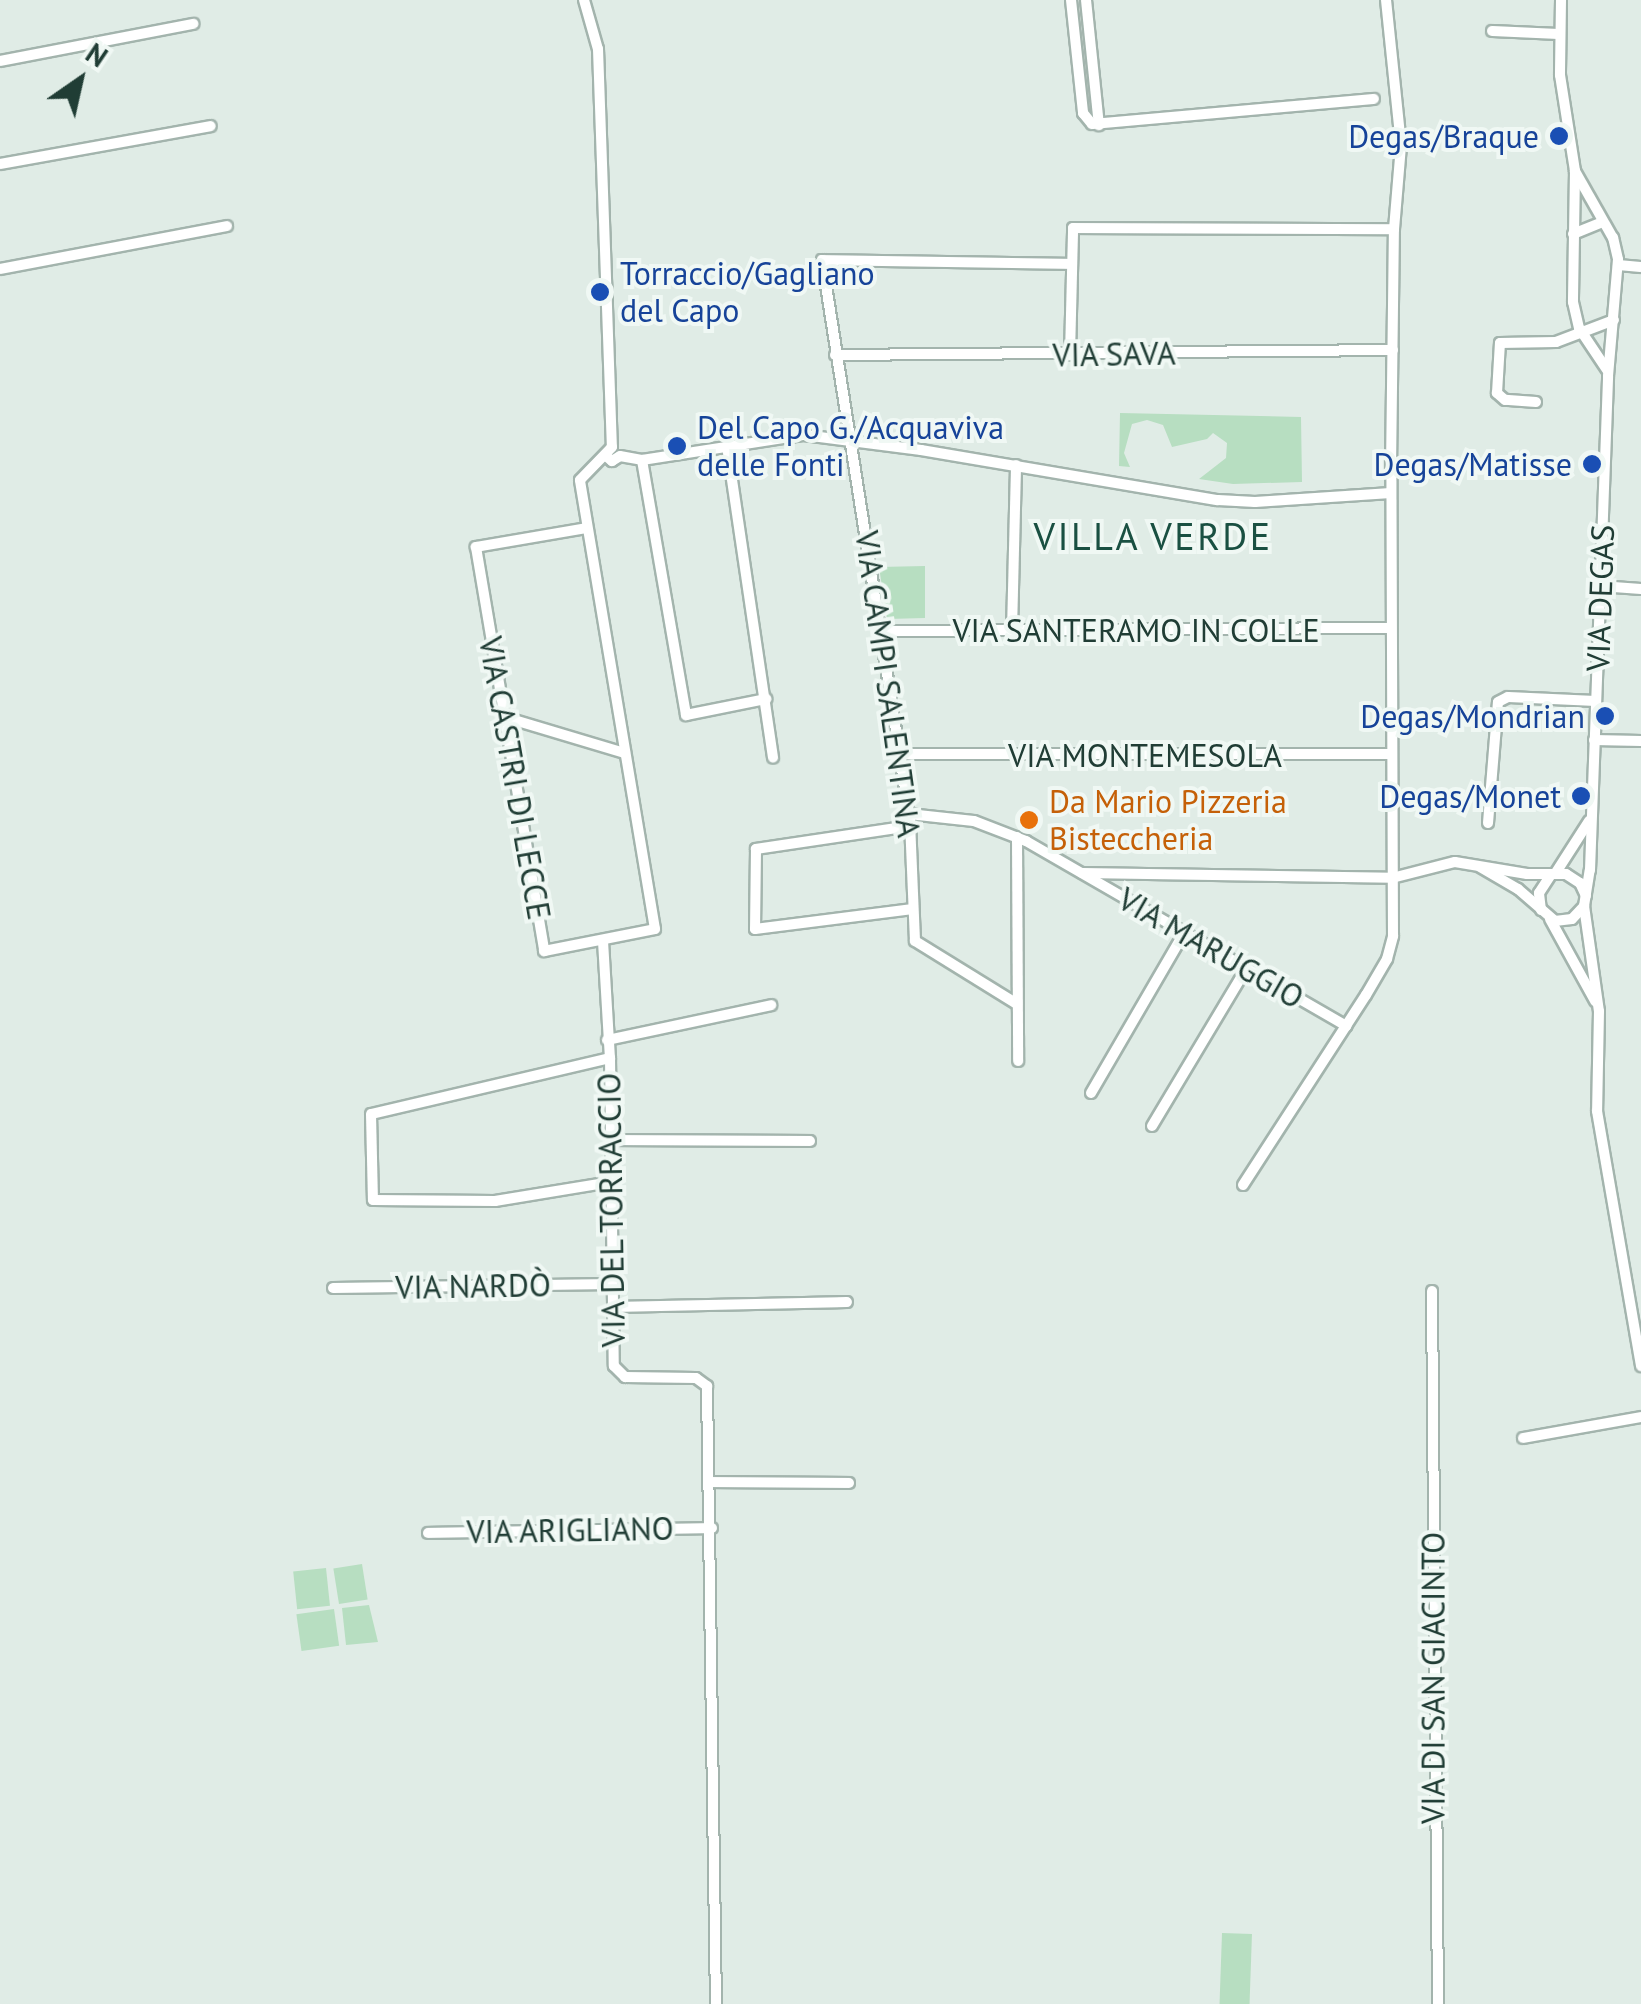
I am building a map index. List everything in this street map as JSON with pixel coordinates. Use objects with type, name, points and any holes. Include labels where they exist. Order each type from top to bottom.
[{"type":"street","points":[[584,0],[598,50],[612,453]]},
{"type":"street","points":[[1071,0],[1083,113],[1089,122],[1099,125],[1374,99]]},
{"type":"street","points":[[1086,0],[1099,125]]},
{"type":"street","points":[[1243,1184],[1390,952],[1394,230],[1401,145],[1386,0]]},
{"type":"street","name":"VIA DEGAS","points":[[1560,0],[1561,85],[1575,170],[1572,290],[1581,332],[1600,355],[1608,376]]},
{"type":"street","points":[[0,60],[193,24]]},
{"type":"street","points":[[1492,31],[1559,34]]},
{"type":"street","points":[[0,164],[210,126]]},
{"type":"street","name":"VIA DEGAS","points":[[1575,170],[1616,246],[1618,265],[1608,376],[1585,901],[1599,1011],[1597,1111],[1641,1366]]},
{"type":"street","points":[[1574,234],[1602,222]]},
{"type":"street","points":[[0,269],[227,226]]},
{"type":"street","points":[[1070,356],[1074,228],[1394,230]]},
{"type":"street","name":"VIA CAMPI SALENTINA","points":[[1017,1004],[916,941],[910,820],[822,260],[1072,264]]},
{"type":"street","points":[[1618,265],[1641,267]]},
{"type":"street","points":[[1536,402],[1505,400],[1497,393],[1499,345],[1509,340],[1556,342],[1614,320]]},
{"type":"street","name":"VIA SAVA","points":[[836,355],[1070,356],[1393,350]]},
{"type":"street","points":[[602,941],[656,929],[580,480],[593,462],[612,453],[642,460],[804,435],[1016,465],[1218,500],[1255,502],[1391,493]]},
{"type":"street","points":[[727,446],[774,758]]},
{"type":"street","points":[[642,460],[686,716],[766,699]]},
{"type":"street","points":[[1012,630],[1016,465]]},
{"type":"street","name":"VIA CASTRI DI LECCE","points":[[587,528],[476,547],[544,951],[602,941]]},
{"type":"street","points":[[1600,586],[1641,589]]},
{"type":"street","name":"VIA SANTERAMO IN COLLE","points":[[880,630],[1392,628]]},
{"type":"street","points":[[1488,823],[1498,702],[1506,697],[1596,701]]},
{"type":"street","points":[[504,716],[626,753]]},
{"type":"street","points":[[1594,740],[1641,741]]},
{"type":"street","name":"VIA MONTEMESOLA","points":[[899,754],[1391,754]]},
{"type":"street","name":"VIA MARUGGIO","points":[[913,909],[755,929],[756,849],[910,820],[967,819],[1017,836],[1346,1026]]},
{"type":"street","points":[[1590,820],[1539,893],[1545,915],[1599,1011]]},
{"type":"street","points":[[1017,836],[1018,1061]]},
{"type":"street","points":[[1082,873],[1392,878],[1448,862],[1576,879],[1585,901],[1572,919],[1545,915],[1518,889],[1480,867]]},
{"type":"street","points":[[1091,1093],[1184,933]]},
{"type":"street","name":"VIA DEL TORRACCIO","points":[[602,941],[610,1058],[612,1308],[617,1373],[696,1378],[705,1382],[712,1528],[716,2004]]},
{"type":"street","points":[[1152,1126],[1246,969]]},
{"type":"street","points":[[607,1040],[770,1005]]},
{"type":"street","points":[[610,1058],[372,1114],[373,1200],[495,1200],[611,1182]]},
{"type":"street","points":[[611,1140],[810,1141]]},
{"type":"street","name":"VIA NARDÒ","points":[[334,1288],[612,1284]]},
{"type":"street","name":"VIA DI SAN GIACINTO","points":[[1432,1291],[1438,2004]]},
{"type":"street","points":[[612,1308],[847,1302]]},
{"type":"street","points":[[1522,1438],[1641,1416]]},
{"type":"street","points":[[710,1482],[848,1483]]},
{"type":"street","name":"VIA ARIGLIANO","points":[[428,1532],[712,1528]]},
{"type":"green space","points":[[1120,413],[1301,417],[1302,482],[1233,484],[1199,479],[1226,458],[1227,443],[1213,433],[1207,439],[1172,447],[1163,425],[1147,420],[1132,424],[1124,453],[1130,467],[1119,466]]},
{"type":"green space","points":[[925,566],[925,618],[887,619],[879,567]]},
{"type":"green space","points":[[362,1564],[368,1600],[339,1604],[333,1569]]},
{"type":"green space","points":[[326,1568],[330,1606],[297,1609],[293,1571]]},
{"type":"green space","points":[[369,1605],[378,1642],[346,1645],[342,1608]]},
{"type":"green space","points":[[334,1609],[339,1646],[302,1651],[296,1614]]},
{"type":"green space","points":[[1222,1933],[1252,1934],[1250,2004],[1220,2004]]},
{"type":"place","name":"Degas/Braque","points":[[1559,136]]},
{"type":"place","name":"Torraccio/Gagliano del Capo","points":[[600,292]]},
{"type":"place","name":"Del Capo G./Acquaviva delle Fonti","points":[[677,446]]},
{"type":"place","name":"Degas/Matisse","points":[[1592,464]]},
{"type":"place","name":"Degas/Mondrian","points":[[1605,716]]},
{"type":"place","name":"Degas/Monet","points":[[1581,796]]},
{"type":"place","name":"Da Mario Pizzeria Bisteccheria","points":[[1029,820]]},
{"type":"district","name":"VILLA VERDE","points":[[1153,536]]}]
